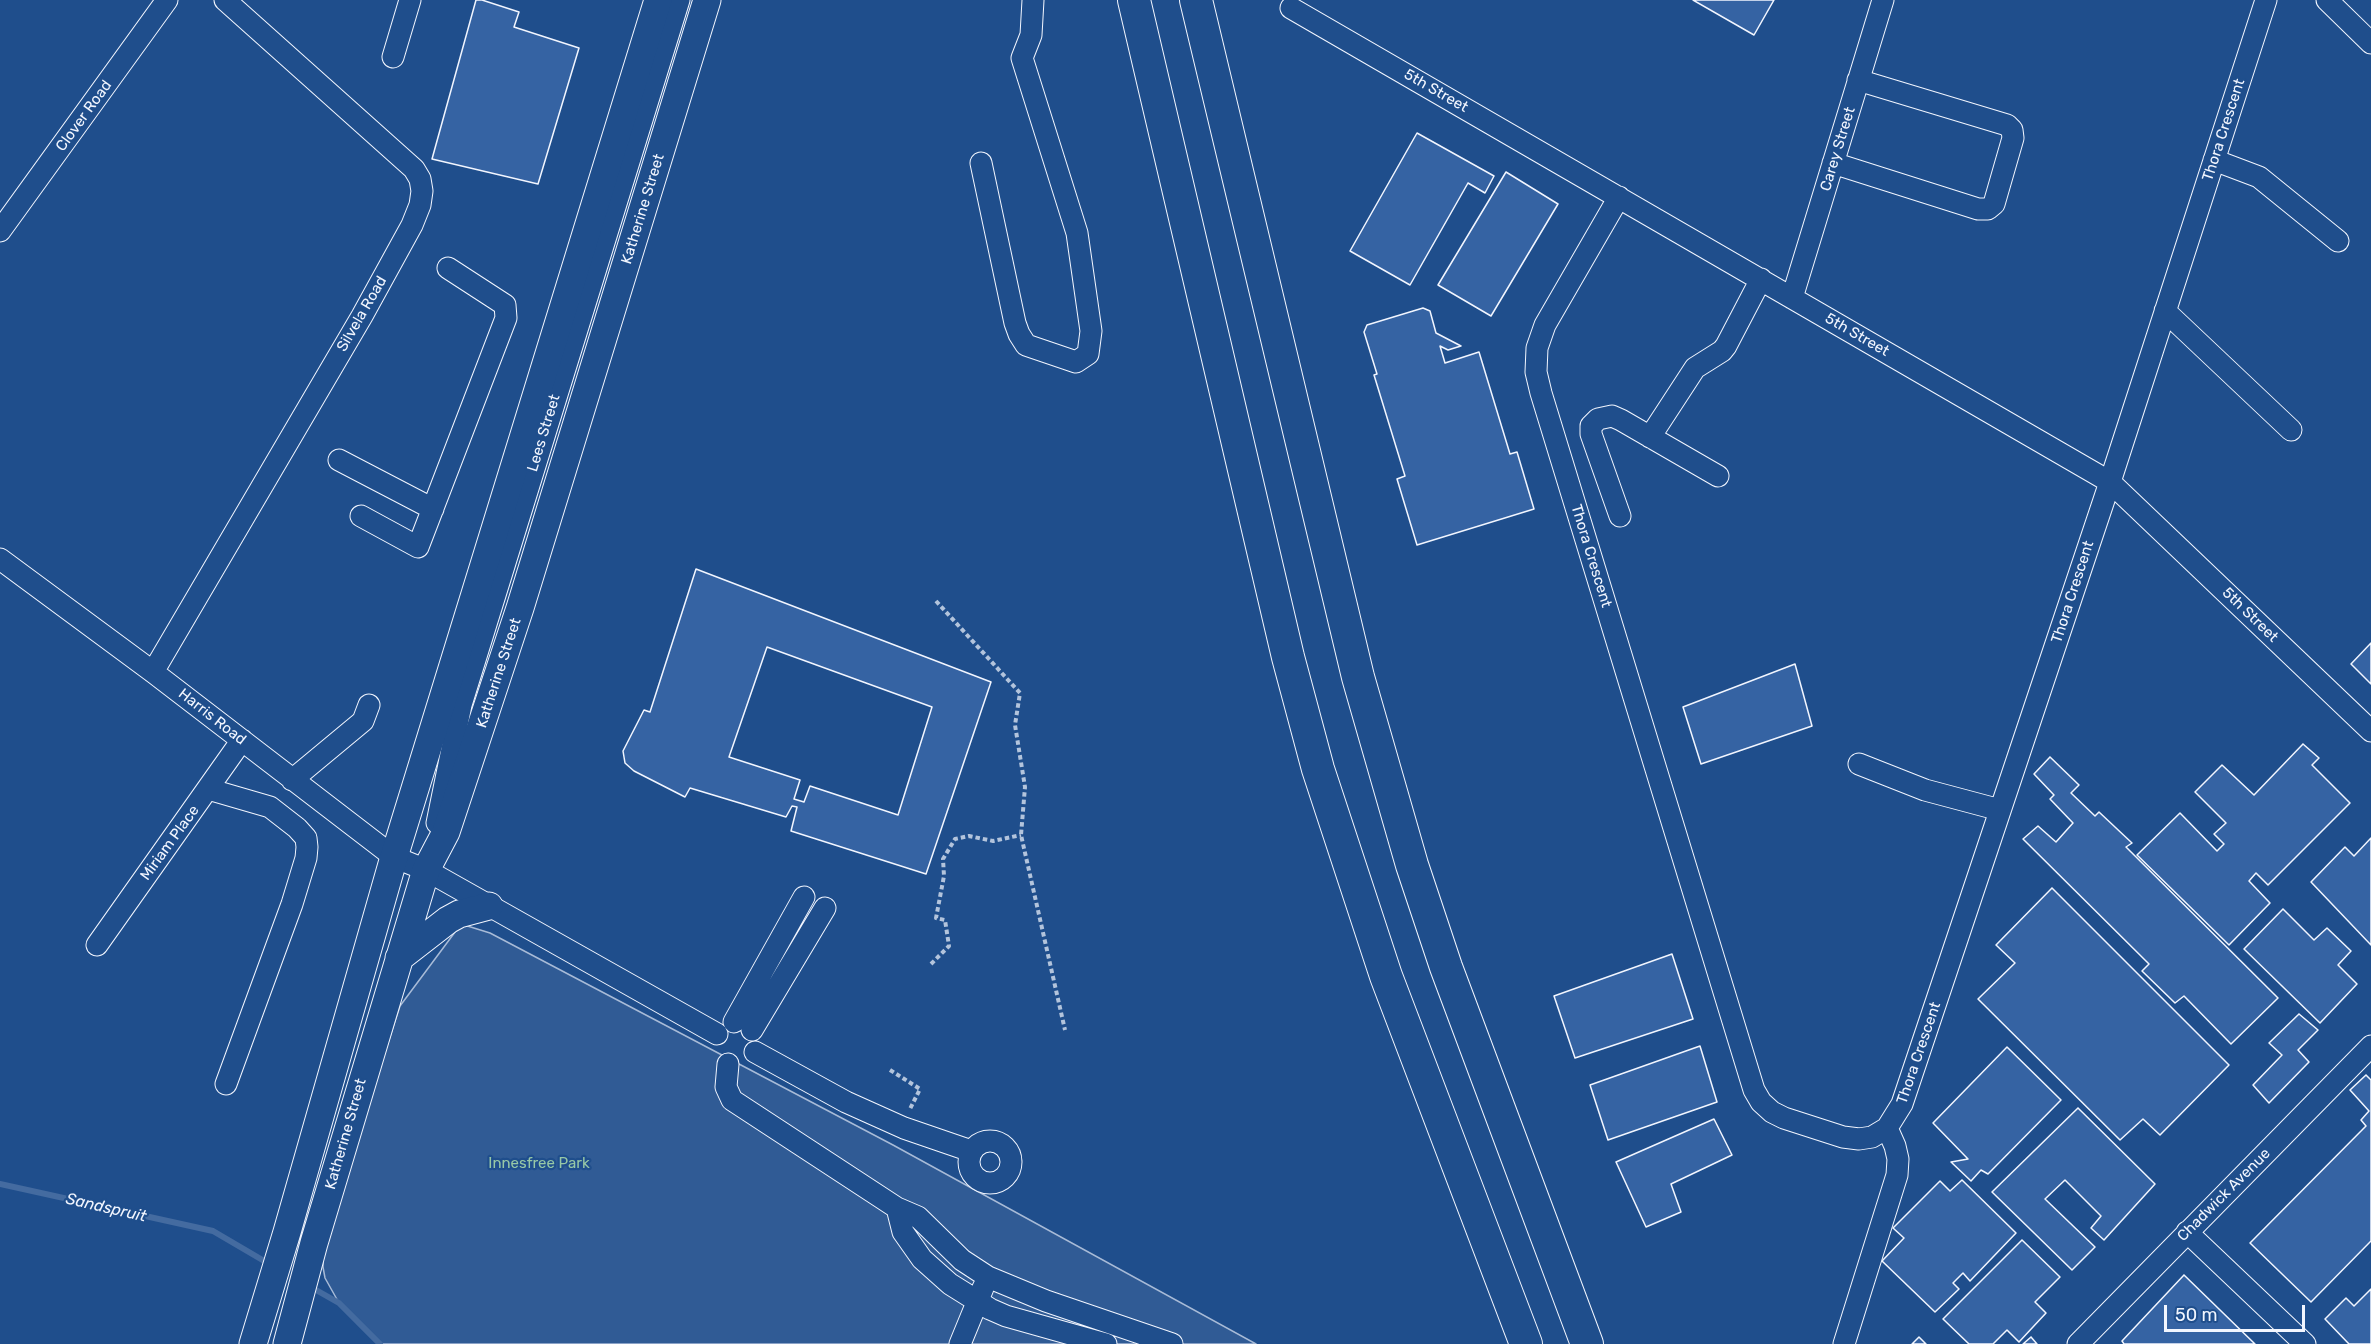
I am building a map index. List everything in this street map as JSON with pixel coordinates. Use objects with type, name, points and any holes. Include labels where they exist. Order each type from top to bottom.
[{"type":"highway","points":[[1134,0],[1288,657],[1318,769],[1386,976],[1526,1344]]},
{"type":"highway","points":[[1196,0],[1353,655],[1412,865],[1446,967],[1587,1344]]},
{"type":"main road","name":"Katherine Street","points":[[253,1344],[394,857],[658,0]]},
{"type":"main road","name":"Katherine Street","points":[[286,1344],[426,870],[446,832],[520,608],[707,0]]},
{"type":"main road","points":[[399,958],[448,920],[459,914],[489,906]]},
{"type":"street","name":"Clover Road","points":[[1,226],[167,0]]},
{"type":"street","name":"Silvela Road","points":[[153,672],[367,306],[412,225],[420,205],[422,191],[420,179],[414,169],[225,0]]},
{"type":"street","points":[[393,57],[410,0]]},
{"type":"street","name":"Lees Street","points":[[426,870],[442,805],[461,705],[679,0]]},
{"type":"street","points":[[981,163],[1019,334],[1026,345],[1076,362],[1088,354],[1091,331],[1077,232],[1022,58],[1031,35],[1033,0]]},
{"type":"street","name":"Carey Street","points":[[1792,298],[1883,0]]},
{"type":"street","name":"Thora Crescent","points":[[1619,197],[1542,333],[1536,348],[1536,372],[1541,393],[1754,1090],[1761,1102],[1772,1112],[1784,1118],[1843,1137],[1859,1139],[1872,1137],[1887,1128],[1896,1117],[1902,1104],[2110,482],[2266,0]]},
{"type":"street","points":[[2327,0],[2371,43]]},
{"type":"street","name":"5th Street","points":[[1291,8],[2110,482],[2371,731]]},
{"type":"street","points":[[1833,163],[1978,209],[1988,209],[1994,204],[2013,138],[2012,130],[2007,125],[1858,80]]},
{"type":"street","points":[[2214,160],[2259,177],[2337,241]]},
{"type":"street","points":[[361,516],[418,547],[506,318],[506,305],[447,268]]},
{"type":"street","points":[[1650,437],[1695,368],[1726,346],[1761,279]]},
{"type":"street","points":[[2165,311],[2291,430]]},
{"type":"street","points":[[1620,516],[1591,434],[1591,426],[1598,419],[1612,416],[1718,476]]},
{"type":"street","points":[[339,460],[432,509]]},
{"type":"street","name":"Harris Road","points":[[0,559],[153,672],[394,857],[426,870],[489,906],[734,1029]]},
{"type":"street","points":[[292,780],[363,721],[369,705]]},
{"type":"street","name":"Miriam Place","points":[[97,945],[242,740]]},
{"type":"street","points":[[1859,764],[1925,790],[2000,810]]},
{"type":"street","points":[[208,789],[270,807],[297,828],[306,838],[307,847],[292,904],[226,1084]]},
{"type":"street","points":[[734,1029],[804,897]]},
{"type":"street","points":[[734,1029],[757,1042],[755,1052],[749,1061],[742,1064],[728,1064],[717,1055],[715,1048],[734,1029],[825,908]]},
{"type":"street","name":"Chadwick Avenue","points":[[2078,1344],[2370,1049]]},
{"type":"street","points":[[755,1052],[846,1102],[904,1128],[971,1151]]},
{"type":"street","points":[[728,1064],[726,1087],[732,1100],[897,1208],[918,1217],[962,1260],[988,1277],[1046,1301],[1172,1344]]},
{"type":"street","points":[[1844,1344],[1897,1175],[1898,1159],[1887,1128]]},
{"type":"street","points":[[897,1208],[903,1232],[922,1259],[950,1284],[1006,1316],[1106,1344]]},
{"type":"street","points":[[2187,1232],[2300,1342]]},
{"type":"street","points":[[960,1344],[988,1277]]},
{"type":"path","points":[[936,601],[1020,693],[1015,726],[1025,787],[1021,835],[1065,1030]]},
{"type":"path","points":[[932,964],[949,946],[945,920],[936,918],[944,876],[943,859],[955,839],[969,836],[993,841],[1021,835]]},
{"type":"path","points":[[890,1070],[920,1089],[907,1114]]},
{"type":"shaded area","name":"Innesfree Park","points":[[461,924],[490,933],[893,1145],[1256,1344],[380,1344],[339,1303],[325,1278],[324,1240],[400,1006]]},
{"type":"building","points":[[476,0],[519,12],[514,27],[579,48],[538,184],[432,159]]},
{"type":"building","points":[[1693,0],[1774,0],[1754,35]]},
{"type":"building","points":[[1417,133],[1494,176],[1485,193],[1468,183],[1410,285],[1350,251]]},
{"type":"building","points":[[1506,172],[1558,204],[1491,316],[1438,285]]},
{"type":"building","points":[[1423,308],[1430,311],[1436,333],[1461,346],[1448,350],[1440,346],[1445,363],[1479,352],[1510,454],[1517,452],[1534,509],[1417,545],[1397,479],[1405,476],[1374,375],[1377,374],[1364,332],[1367,325]]},
{"type":"building","points":[[696,569],[991,682],[926,874],[791,831],[797,807],[792,806],[786,817],[690,788],[685,797],[634,771],[625,763],[623,751],[644,710],[650,712]],"holes":[[[767,647],[932,707],[898,815],[810,786],[804,802],[794,799],[800,780],[729,757]]]},
{"type":"building","points":[[2371,643],[2371,684],[2351,664]]},
{"type":"building","points":[[1795,664],[1812,726],[1701,764],[1683,707]]},
{"type":"building","points":[[2303,744],[2319,758],[2312,765],[2350,803],[2268,885],[2256,873],[2249,881],[2270,903],[2229,945],[2137,855],[2180,813],[2217,851],[2224,844],[2214,834],[2226,823],[2195,792],[2222,765],[2254,795]]},
{"type":"building","points":[[2050,757],[2079,785],[2071,793],[2095,816],[2099,812],[2132,843],[2126,847],[2278,998],[2231,1044],[2184,996],[2175,1003],[2142,971],[2149,964],[2023,839],[2038,826],[2056,842],[2073,823],[2050,799],[2054,795],[2034,774]]},
{"type":"building","points":[[2371,838],[2371,945],[2311,882],[2345,847],[2354,856]]},
{"type":"building","points":[[2052,888],[2229,1065],[2160,1135],[2143,1119],[2120,1140],[1978,999],[2015,963],[1996,945]]},
{"type":"building","points":[[2283,909],[2314,940],[2327,928],[2351,951],[2338,965],[2357,984],[2320,1023],[2244,949]]},
{"type":"building","points":[[1672,954],[1693,1019],[1575,1058],[1554,996]]},
{"type":"building","points":[[2299,1014],[2318,1030],[2298,1050],[2309,1062],[2269,1103],[2253,1085],[2282,1055],[2269,1043]]},
{"type":"building","points":[[1700,1046],[1717,1102],[1608,1140],[1590,1085]]},
{"type":"building","points":[[2007,1047],[2061,1100],[1988,1174],[1981,1170],[1971,1181],[1951,1162],[1968,1159],[1933,1123]]},
{"type":"building","points":[[2366,1075],[2371,1080],[2371,1241],[2311,1302],[2250,1243],[2366,1126],[2361,1120],[2369,1111],[2350,1090]]},
{"type":"building","points":[[2078,1108],[2155,1184],[2104,1240],[2091,1228],[2101,1216],[2065,1180],[2045,1199],[2095,1247],[2072,1270],[1992,1192]]},
{"type":"building","points":[[1714,1119],[1732,1155],[1671,1184],[1681,1212],[1646,1227],[1616,1162]]},
{"type":"building","points":[[1962,1180],[2016,1233],[1970,1281],[1963,1273],[1953,1283],[1959,1289],[1935,1312],[1882,1261],[1904,1238],[1893,1228],[1940,1181],[1950,1191]]},
{"type":"building","points":[[2022,1240],[2060,1277],[2035,1302],[2046,1313],[2019,1342],[2007,1330],[1993,1344],[1969,1344],[1943,1319]]},
{"type":"building","points":[[2184,1275],[2255,1344],[2124,1344],[2122,1341]]},
{"type":"building","points":[[2371,1289],[2371,1344],[2349,1344],[2325,1319],[2346,1298],[2354,1306]]},
{"type":"building","points":[[1919,1337],[1926,1344],[1912,1344]]},
{"type":"building","points":[[2031,1337],[2037,1344],[2023,1344]]},
{"type":"waterway","name":"Sandspruit","points":[[0,1184],[213,1231],[271,1265]]},
{"type":"waterway","points":[[309,1286],[339,1303],[380,1344]]}]
